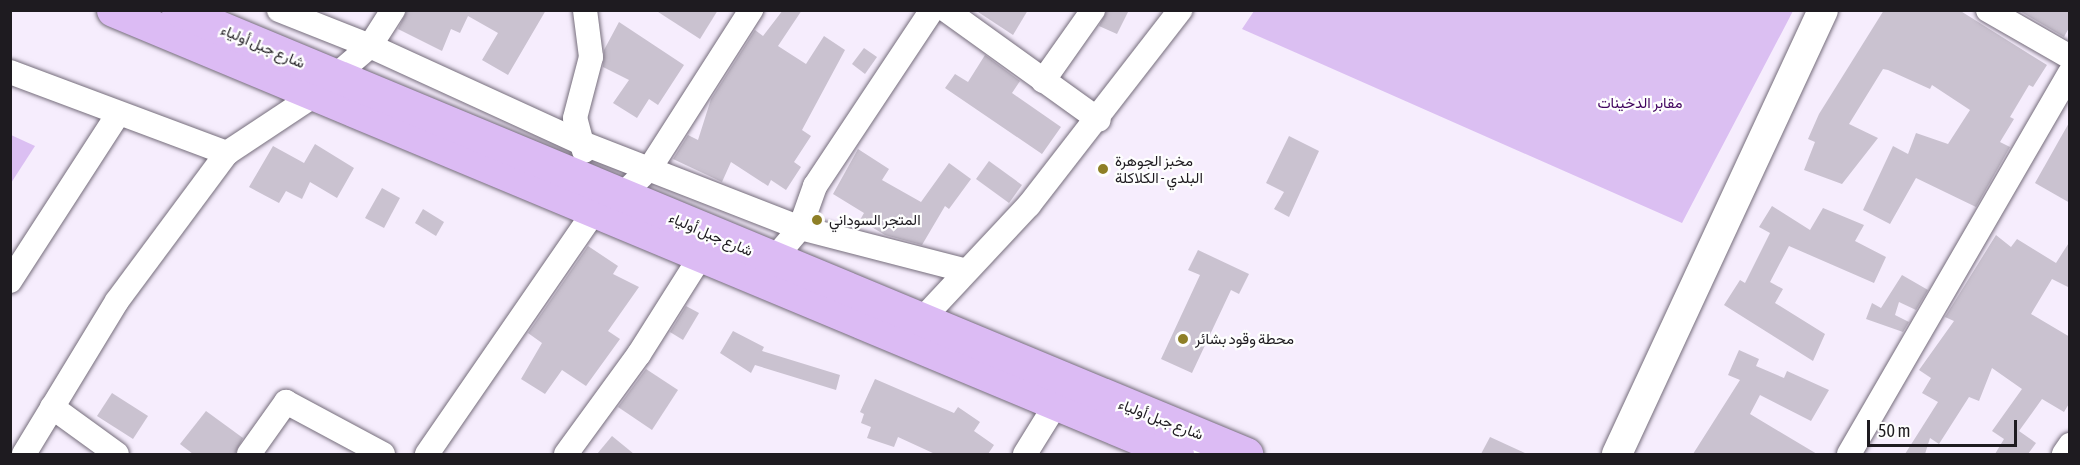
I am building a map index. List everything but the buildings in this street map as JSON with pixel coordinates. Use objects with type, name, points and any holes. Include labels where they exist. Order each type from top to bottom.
[{"type":"main road","name":"شارع جبل أولياء","points":[[113,10],[563,171],[607,204],[700,256],[911,331],[1191,448]]},
{"type":"main road","name":"شارع جبل أولياء","points":[[192,13],[324,86],[607,204],[773,260],[1056,404],[1191,448],[1246,454]]},
{"type":"street","points":[[279,10],[370,46],[582,143],[800,228],[870,249],[967,271]]},
{"type":"street","points":[[24,454],[170,224],[227,153],[324,86],[370,46],[393,10]]},
{"type":"street","points":[[563,171],[584,153],[575,118],[591,57],[585,10]]},
{"type":"street","points":[[427,454],[607,204],[650,168],[751,10]]},
{"type":"street","points":[[773,260],[800,228],[815,186],[932,10]]},
{"type":"street","points":[[946,10],[1099,120]]},
{"type":"street","points":[[1043,81],[1093,10]]},
{"type":"street","points":[[911,331],[967,271],[1099,120],[1180,10]]},
{"type":"street","points":[[1617,454],[1823,10]]},
{"type":"street","points":[[1988,10],[2070,57]]},
{"type":"street","points":[[10,72],[227,153]]},
{"type":"street","points":[[1850,454],[2070,73]]},
{"type":"street","points":[[10,281],[118,114]]},
{"type":"street","points":[[566,454],[639,354],[700,256]]},
{"type":"street","points":[[249,454],[286,402],[383,454]]},
{"type":"street","points":[[1025,454],[1056,404]]},
{"type":"street","points":[[52,407],[117,454]]},
{"type":"street","points":[[2064,454],[2070,445]]},
{"type":"green space","name":"مقابر الدخينات","points":[[1254,11],[1793,11],[1682,223],[1242,29]]},
{"type":"green space","points":[[11,135],[35,146],[11,183]]},
{"type":"place","name":"مخبز الجوهرة البلدي - الكلاكلة","points":[[1103,169]]},
{"type":"place","name":"المتجر السوداني","points":[[817,220]]},
{"type":"place","name":"محطة وقود بشائر","points":[[1183,339]]}]
